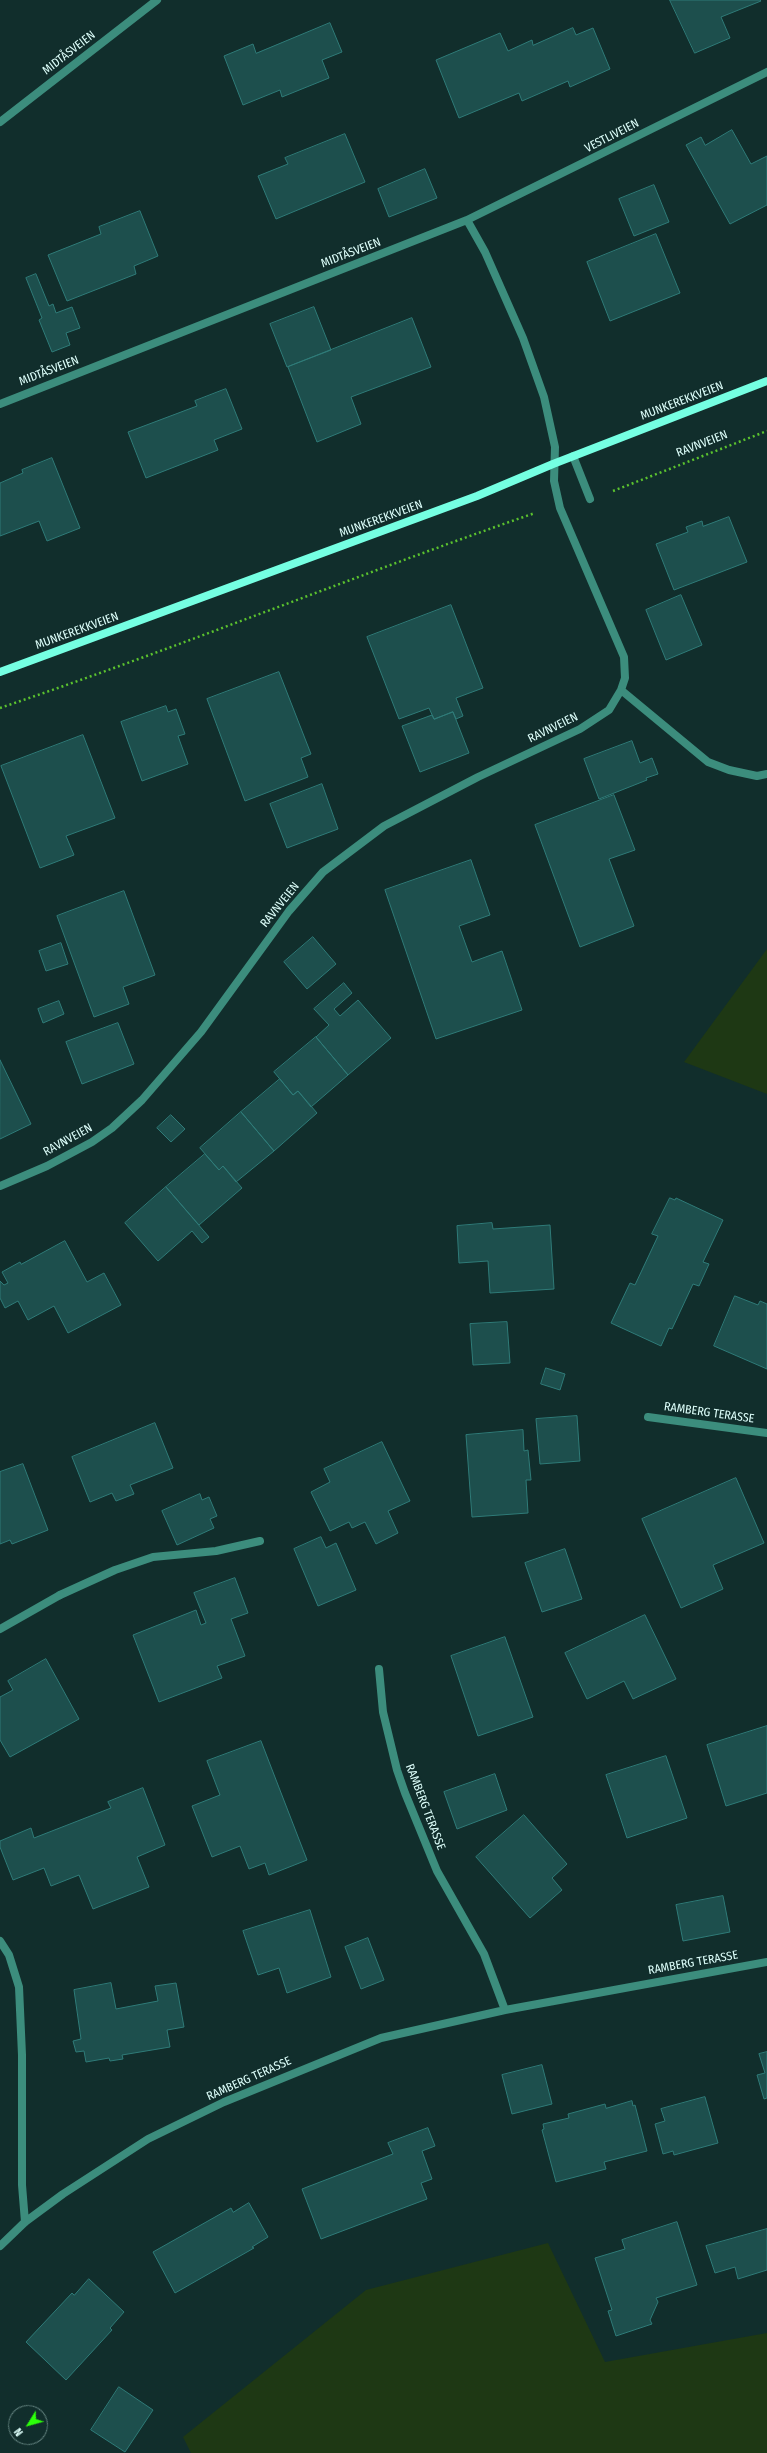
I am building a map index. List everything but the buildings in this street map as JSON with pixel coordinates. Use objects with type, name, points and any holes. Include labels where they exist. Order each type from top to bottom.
[{"type":"main road","name":"MUNKEREKKVEIEN","points":[[0,672],[470,498],[573,456],[767,381]]},
{"type":"street","name":"MIDTÅSVEIEN","points":[[0,122],[154,1]]},
{"type":"street","name":"VESTLIVEIEN","points":[[467,220],[767,72]]},
{"type":"street","name":"MIDTÅSVEIEN","points":[[0,404],[467,220]]},
{"type":"street","points":[[467,220],[485,252],[523,338],[544,397],[555,447],[553,464]]},
{"type":"street","points":[[573,456],[590,500]]},
{"type":"street","name":"RAVNVEIEN","points":[[0,1186],[47,1166],[92,1142],[112,1128],[142,1100],[201,1032],[289,911],[323,872],[384,826],[478,777],[580,729],[609,710],[621,690],[625,678],[624,657],[560,508],[554,481],[553,464]]},
{"type":"street","points":[[621,690],[708,762],[729,770],[757,776],[767,774]]},
{"type":"street","name":"RAMBERG TERASSE","points":[[648,1417],[767,1433]]},
{"type":"street","points":[[0,1629],[60,1595],[115,1570],[153,1557],[216,1551],[260,1541]]},
{"type":"street","name":"RAMBERG TERASSE","points":[[379,1669],[383,1712],[397,1770],[405,1793],[437,1871],[484,1954],[505,2010]]},
{"type":"street","points":[[0,1941],[8,1954],[19,1987],[22,2055],[22,2185],[25,2222]]},
{"type":"street","name":"RAMBERG TERASSE","points":[[0,2246],[25,2222],[63,2194],[148,2139],[224,2102],[381,2038],[505,2010],[767,1962]]},
{"type":"path","name":"RAVNVEIEN","points":[[590,500],[767,431]]},
{"type":"path","points":[[0,708],[68,685],[401,560],[536,513]]},
{"type":"green space","points":[[767,949],[767,1094],[684,1062]]},
{"type":"green space","points":[[548,2243],[605,2362],[767,2333],[767,2453],[191,2453],[183,2437],[366,2290]]}]
